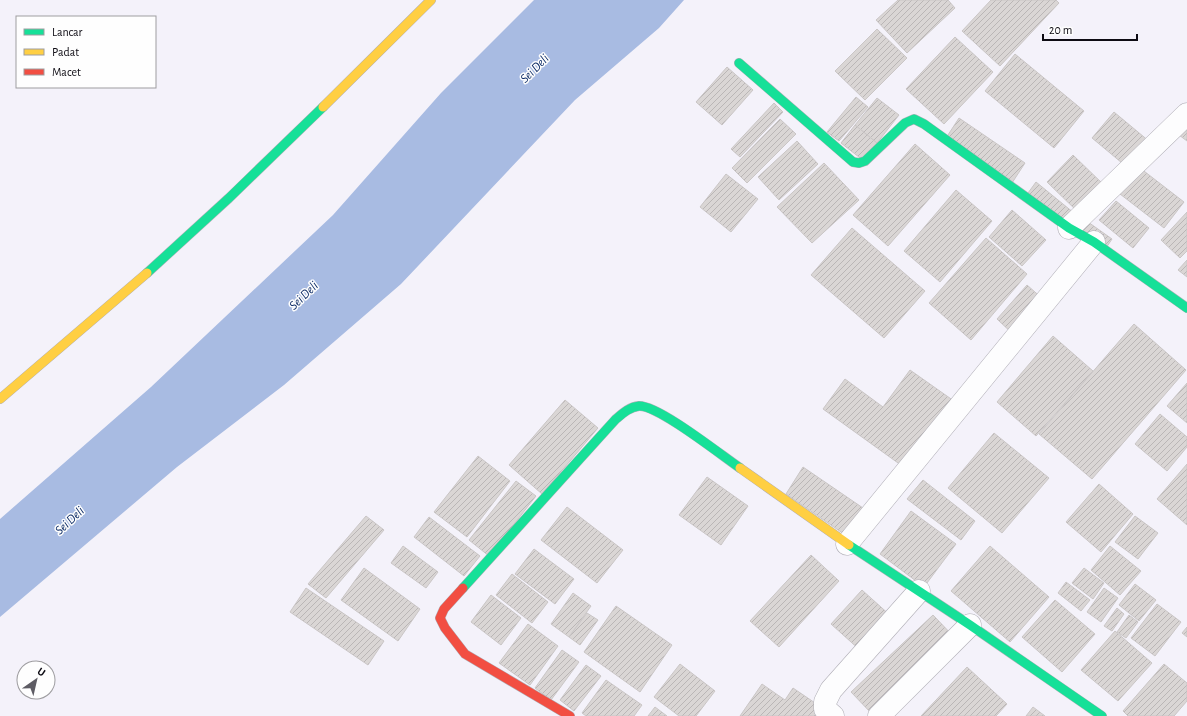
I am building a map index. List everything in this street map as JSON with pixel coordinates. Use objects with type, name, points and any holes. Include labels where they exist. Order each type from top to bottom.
[{"type":"street","points":[[0,398],[114,302],[199,226],[431,0]]},
{"type":"street","points":[[739,63],[853,162],[859,163],[865,161],[905,123],[914,119],[924,124],[1069,228],[1094,242],[1187,308]]},
{"type":"street","points":[[1069,228],[1187,114]]},
{"type":"street","points":[[847,544],[1094,242]]},
{"type":"street","points":[[570,716],[465,654],[445,628],[440,618],[444,609],[450,602],[615,420],[626,410],[637,406],[650,407],[663,414],[847,544],[970,625],[1102,716]]},
{"type":"street","points":[[833,716],[825,710],[825,702],[831,690],[919,591]]},
{"type":"street","points":[[879,716],[970,625]]},
{"type":"water","name":"Sei Deli","points":[[534,0],[684,0],[659,28],[575,100],[401,284],[284,385],[177,467],[0,617],[0,519],[151,387],[333,215],[441,93]]},
{"type":"building","points":[[898,0],[948,0],[955,8],[907,53],[876,20]]},
{"type":"building","points":[[991,0],[1056,0],[1059,3],[1000,66],[962,31]]},
{"type":"building","points":[[877,29],[907,58],[865,100],[835,71]]},
{"type":"building","points":[[955,37],[993,72],[944,124],[906,89]]},
{"type":"building","points":[[1015,54],[1084,111],[1054,148],[985,91]]},
{"type":"building","points":[[727,67],[753,90],[722,125],[696,102]]},
{"type":"building","points":[[856,97],[868,107],[839,141],[827,132]]},
{"type":"building","points":[[877,98],[899,115],[877,143],[855,125]]},
{"type":"building","points":[[774,103],[783,112],[740,157],[731,149]]},
{"type":"building","points":[[1114,112],[1150,142],[1128,168],[1092,138]]},
{"type":"building","points":[[959,118],[1025,163],[1012,183],[946,138]]},
{"type":"building","points":[[780,119],[796,134],[747,183],[732,168]]},
{"type":"building","points":[[1187,124],[1187,141],[1179,135]]},
{"type":"building","points":[[855,125],[877,143],[864,161],[841,143]]},
{"type":"building","points":[[797,141],[818,164],[779,200],[758,177]]},
{"type":"building","points":[[915,144],[950,175],[888,246],[853,215]]},
{"type":"building","points":[[1073,155],[1105,186],[1079,213],[1047,182]]},
{"type":"building","points":[[824,163],[859,200],[812,243],[777,207]]},
{"type":"building","points":[[1140,168],[1184,202],[1164,228],[1120,194]]},
{"type":"building","points":[[726,174],[758,199],[731,232],[700,207]]},
{"type":"building","points":[[1036,182],[1074,213],[1065,223],[1028,193]]},
{"type":"building","points":[[956,190],[992,221],[940,282],[904,251]]},
{"type":"building","points":[[1116,201],[1149,228],[1133,248],[1099,220]]},
{"type":"building","points":[[1012,210],[1046,240],[1022,266],[989,237]]},
{"type":"building","points":[[1187,212],[1187,251],[1180,258],[1161,240]]},
{"type":"building","points":[[1088,222],[1112,239],[1106,248],[1082,230]]},
{"type":"building","points":[[852,228],[925,291],[884,338],[811,275]]},
{"type":"building","points":[[986,238],[1027,274],[971,340],[929,303]]},
{"type":"building","points":[[1187,260],[1187,277],[1178,270]]},
{"type":"building","points":[[1027,285],[1044,300],[1014,335],[997,319]]},
{"type":"building","points":[[1134,324],[1186,370],[1092,479],[1039,434]]},
{"type":"building","points":[[1053,336],[1093,371],[1036,436],[997,402]]},
{"type":"building","points":[[910,370],[954,401],[905,468],[823,409],[845,379],[883,407]]},
{"type":"building","points":[[1187,383],[1187,423],[1167,406]]},
{"type":"building","points":[[565,400],[598,428],[542,494],[509,465]]},
{"type":"building","points":[[1160,414],[1187,437],[1187,447],[1167,471],[1135,444]]},
{"type":"building","points":[[994,433],[1049,478],[1002,533],[948,488]]},
{"type":"building","points":[[478,456],[510,481],[467,537],[434,512]]},
{"type":"building","points":[[1187,464],[1187,525],[1157,499]]},
{"type":"building","points":[[803,467],[863,508],[844,534],[786,494]]},
{"type":"building","points":[[707,477],[748,506],[721,545],[679,515]]},
{"type":"building","points":[[923,480],[975,521],[961,540],[907,499]]},
{"type":"building","points":[[516,481],[536,496],[489,556],[469,540]]},
{"type":"building","points":[[1099,484],[1133,514],[1101,552],[1066,522]]},
{"type":"building","points":[[567,507],[623,550],[597,583],[541,540]]},
{"type":"building","points":[[911,511],[956,544],[924,587],[880,554]]},
{"type":"building","points":[[366,516],[384,530],[326,598],[308,584]]},
{"type":"building","points":[[1135,516],[1158,533],[1138,559],[1115,542]]},
{"type":"building","points":[[429,517],[480,556],[464,576],[414,537]]},
{"type":"building","points":[[403,546],[438,572],[426,588],[391,563]]},
{"type":"building","points":[[990,546],[1049,597],[1010,642],[951,591]]},
{"type":"building","points":[[1110,546],[1141,571],[1120,595],[1091,570]]},
{"type":"building","points":[[534,549],[574,579],[555,604],[515,574]]},
{"type":"building","points":[[811,555],[839,581],[779,647],[750,621]]},
{"type":"building","points":[[364,568],[420,609],[398,641],[341,600]]},
{"type":"building","points":[[1084,568],[1104,583],[1093,599],[1072,583]]},
{"type":"building","points":[[512,574],[548,602],[532,623],[496,595]]},
{"type":"building","points":[[1066,582],[1090,600],[1081,611],[1058,593]]},
{"type":"building","points":[[1135,584],[1156,600],[1139,621],[1119,605]]},
{"type":"building","points":[[306,588],[384,641],[368,665],[290,612]]},
{"type":"building","points":[[1104,588],[1118,598],[1101,622],[1087,612]]},
{"type":"building","points":[[862,590],[892,617],[861,651],[831,624]]},
{"type":"building","points":[[573,593],[591,606],[569,637],[551,624]]},
{"type":"building","points":[[491,595],[521,618],[501,645],[471,622]]},
{"type":"building","points":[[1055,600],[1095,634],[1062,672],[1022,637]]},
{"type":"building","points":[[1157,604],[1181,622],[1155,656],[1131,638]]},
{"type":"building","points":[[616,606],[672,645],[640,692],[584,652]]},
{"type":"building","points":[[1117,608],[1124,614],[1112,631],[1104,626]]},
{"type":"building","points":[[587,613],[598,620],[580,645],[569,637]]},
{"type":"building","points":[[933,615],[955,638],[873,715],[851,692]]},
{"type":"building","points":[[1129,615],[1138,622],[1126,638],[1117,632]]},
{"type":"building","points":[[528,624],[558,646],[530,685],[499,663]]},
{"type":"building","points":[[1187,627],[1187,637],[1182,633]]},
{"type":"building","points":[[1115,631],[1152,663],[1118,701],[1081,670]]},
{"type":"building","points":[[562,650],[579,662],[551,700],[535,688]]},
{"type":"building","points":[[680,664],[715,691],[696,716],[679,716],[654,697]]},
{"type":"building","points":[[1164,664],[1187,683],[1187,701],[1174,716],[1128,716],[1123,711]]},
{"type":"building","points":[[586,665],[601,676],[574,711],[560,700]]},
{"type":"building","points":[[967,667],[1007,704],[996,716],[921,716]]},
{"type":"building","points":[[606,680],[642,705],[634,716],[586,716],[582,713]]},
{"type":"building","points":[[762,684],[785,700],[793,688],[821,707],[815,716],[740,716]]},
{"type":"building","points":[[655,707],[667,716],[648,716]]},
{"type":"building","points":[[1033,707],[1045,716],[1026,716]]},
{"type":"traffic: fast","points":[[739,63],[853,162],[859,163],[865,161],[905,123],[914,119],[924,124],[1069,228],[1094,242],[1187,308]]},
{"type":"traffic: fast","points":[[147,273],[229,198],[323,107]]},
{"type":"traffic: fast","points":[[463,588],[615,420],[632,408],[639,406],[660,413],[690,432],[740,468]]},
{"type":"traffic: fast","points":[[849,545],[970,625],[1102,716]]},
{"type":"traffic: slow","points":[[323,107],[431,0]]},
{"type":"traffic: slow","points":[[0,399],[147,273]]},
{"type":"traffic: slow","points":[[740,468],[849,545]]},
{"type":"traffic: jam","points":[[463,588],[444,609],[440,618],[445,628],[465,654],[570,716]]}]
